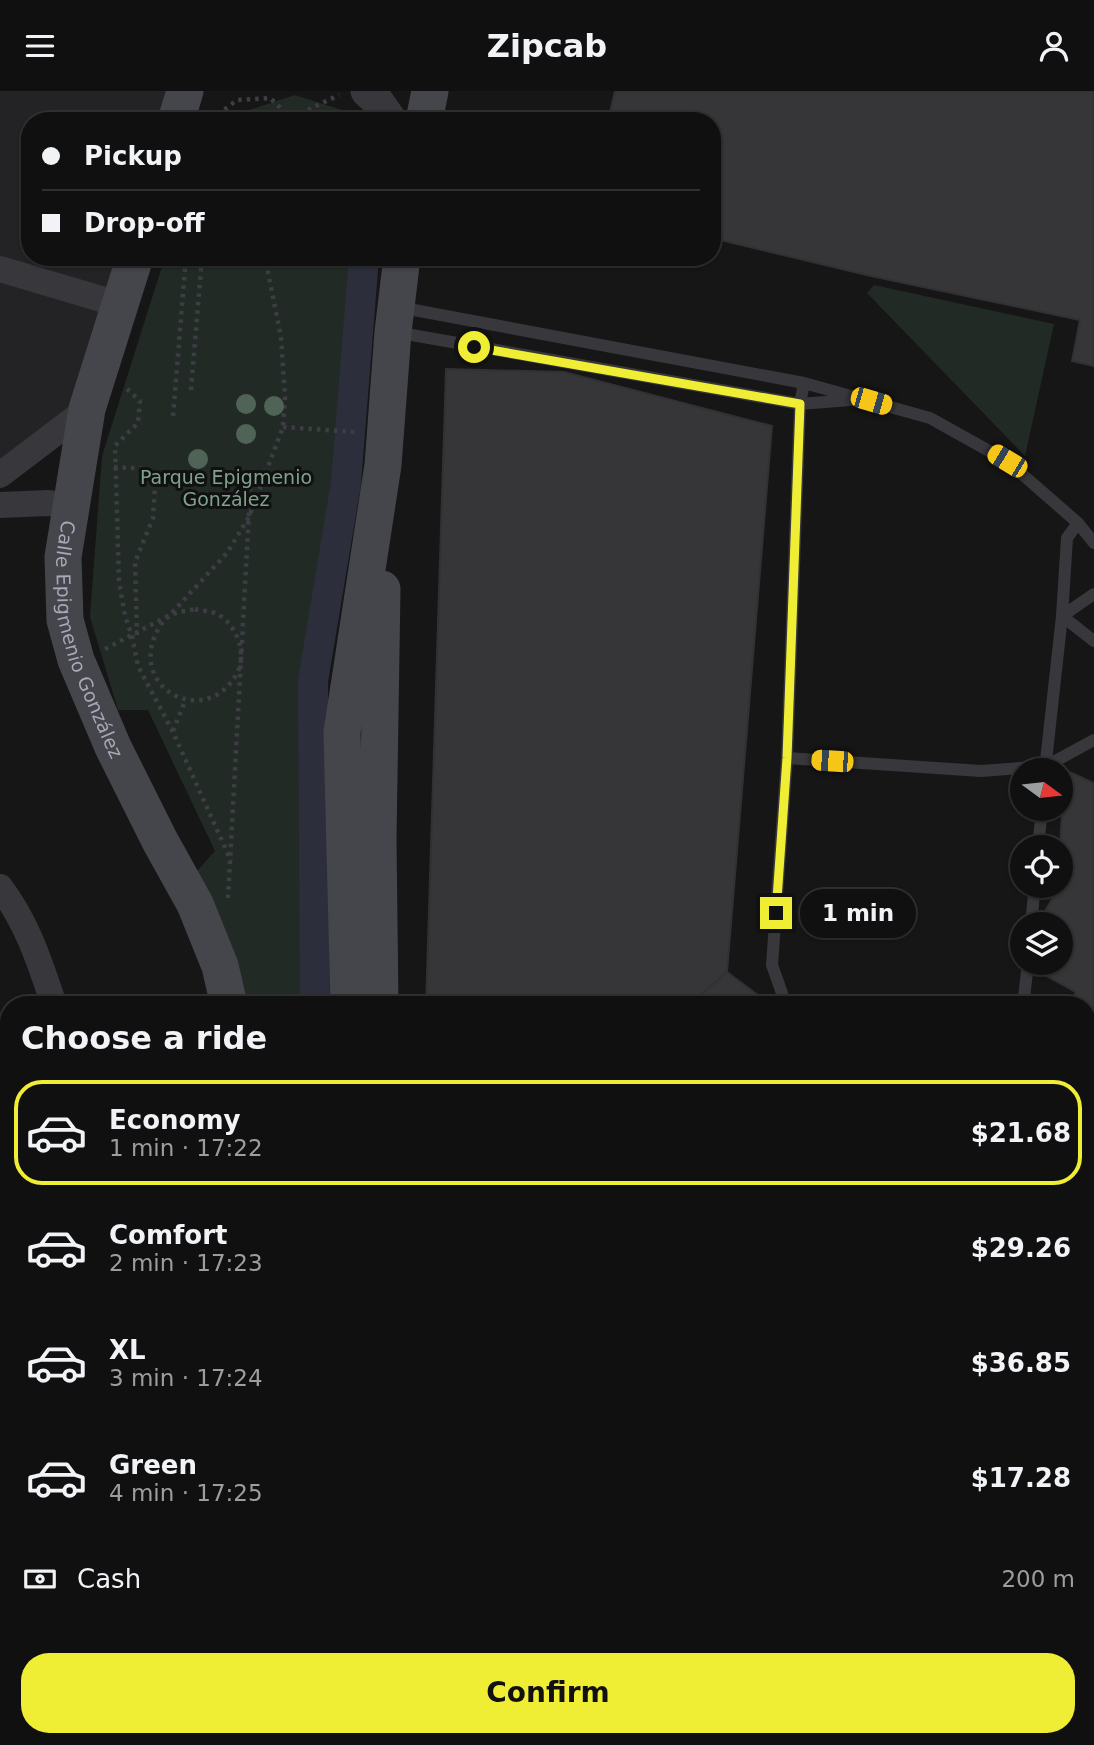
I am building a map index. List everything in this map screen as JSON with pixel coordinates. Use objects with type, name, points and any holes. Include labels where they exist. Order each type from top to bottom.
[{"type":"main road","points":[[426,112],[430,91]]},
{"type":"main road","name":"Calle Epigmenio González","points":[[132,266],[87,409],[63,557],[65,620],[76,660],[113,747],[195,904],[220,966],[227,996]]},
{"type":"main road","points":[[380,996],[378,839],[382,715],[383,465],[401,266]]},
{"type":"main road","points":[[349,996],[342,731],[383,465]]},
{"type":"street","points":[[0,269],[121,305]]},
{"type":"street","points":[[0,475],[87,409]]},
{"type":"street","points":[[0,505],[49,503],[70,506]]},
{"type":"street","points":[[0,887],[13,905],[34,946],[51,996]]},
{"type":"lane","points":[[394,320],[804,383],[930,418],[1007,461],[1078,523],[1094,543]]},
{"type":"lane","points":[[394,320],[800,404],[858,399]]},
{"type":"lane","points":[[784,996],[772,965],[787,758],[800,404],[804,383]]},
{"type":"lane","points":[[1047,758],[1067,538],[1078,523]]},
{"type":"lane","points":[[1062,616],[1094,594]]},
{"type":"lane","points":[[1062,616],[1094,641]]},
{"type":"lane","points":[[1063,758],[1094,740]]},
{"type":"lane","points":[[787,758],[981,771],[1010,770]]},
{"type":"lane","points":[[1024,996],[1027,975]]},
{"type":"path","points":[[303,112],[338,95],[378,103]]},
{"type":"path","points":[[197,108],[237,100],[270,98],[282,112]]},
{"type":"path","points":[[173,416],[185,266]]},
{"type":"path","points":[[191,390],[201,266]]},
{"type":"path","points":[[76,660],[115,646],[170,615],[195,609],[217,614],[233,629],[241,650],[239,671],[226,690],[207,700],[185,701],[165,690],[153,672],[150,650],[158,630],[170,615],[228,553],[249,517],[283,427],[285,397],[281,337],[267,266]]},
{"type":"path","points":[[101,365],[140,401],[138,423],[115,446],[119,582],[125,616],[135,635]]},
{"type":"path","points":[[283,427],[366,432]]},
{"type":"path","points":[[156,470],[153,518],[135,562],[135,646],[138,666],[173,732],[231,861]]},
{"type":"path","points":[[228,902],[251,476]]},
{"type":"path","points":[[173,732],[185,701]]},
{"type":"shaded area","points":[[0,91],[185,91],[179,112],[21,112],[21,266],[132,266],[87,409],[0,475]]},
{"type":"green space","points":[[295,95],[348,112],[243,112]]},
{"type":"green space","name":"Parque Epigmenio González","points":[[162,266],[378,266],[338,621],[313,677],[312,996],[242,996],[196,872],[215,851],[148,710],[118,710],[90,617],[102,456]]},
{"type":"green space","points":[[874,285],[1054,324],[1025,456],[867,293]]},
{"type":"building","points":[[615,91],[1094,91],[1094,366],[1072,361],[1080,320],[871,276],[721,240],[721,112],[610,112]]},
{"type":"building","points":[[446,369],[564,372],[772,426],[727,972],[699,996],[426,996]]},
{"type":"building","points":[[1073,774],[1094,783],[1094,996],[1074,996],[1076,992],[1045,975],[1073,975],[1073,912],[1045,912],[1053,898],[1073,898],[1073,835],[1061,835],[1062,821],[1073,821]]},
{"type":"building","points":[[727,972],[759,996],[699,996]]},
{"type":"waterway","points":[[315,996],[313,681],[346,483],[363,266]]},
{"type":"route","points":[[474,347],[800,404],[787,758],[776,913]]}]
